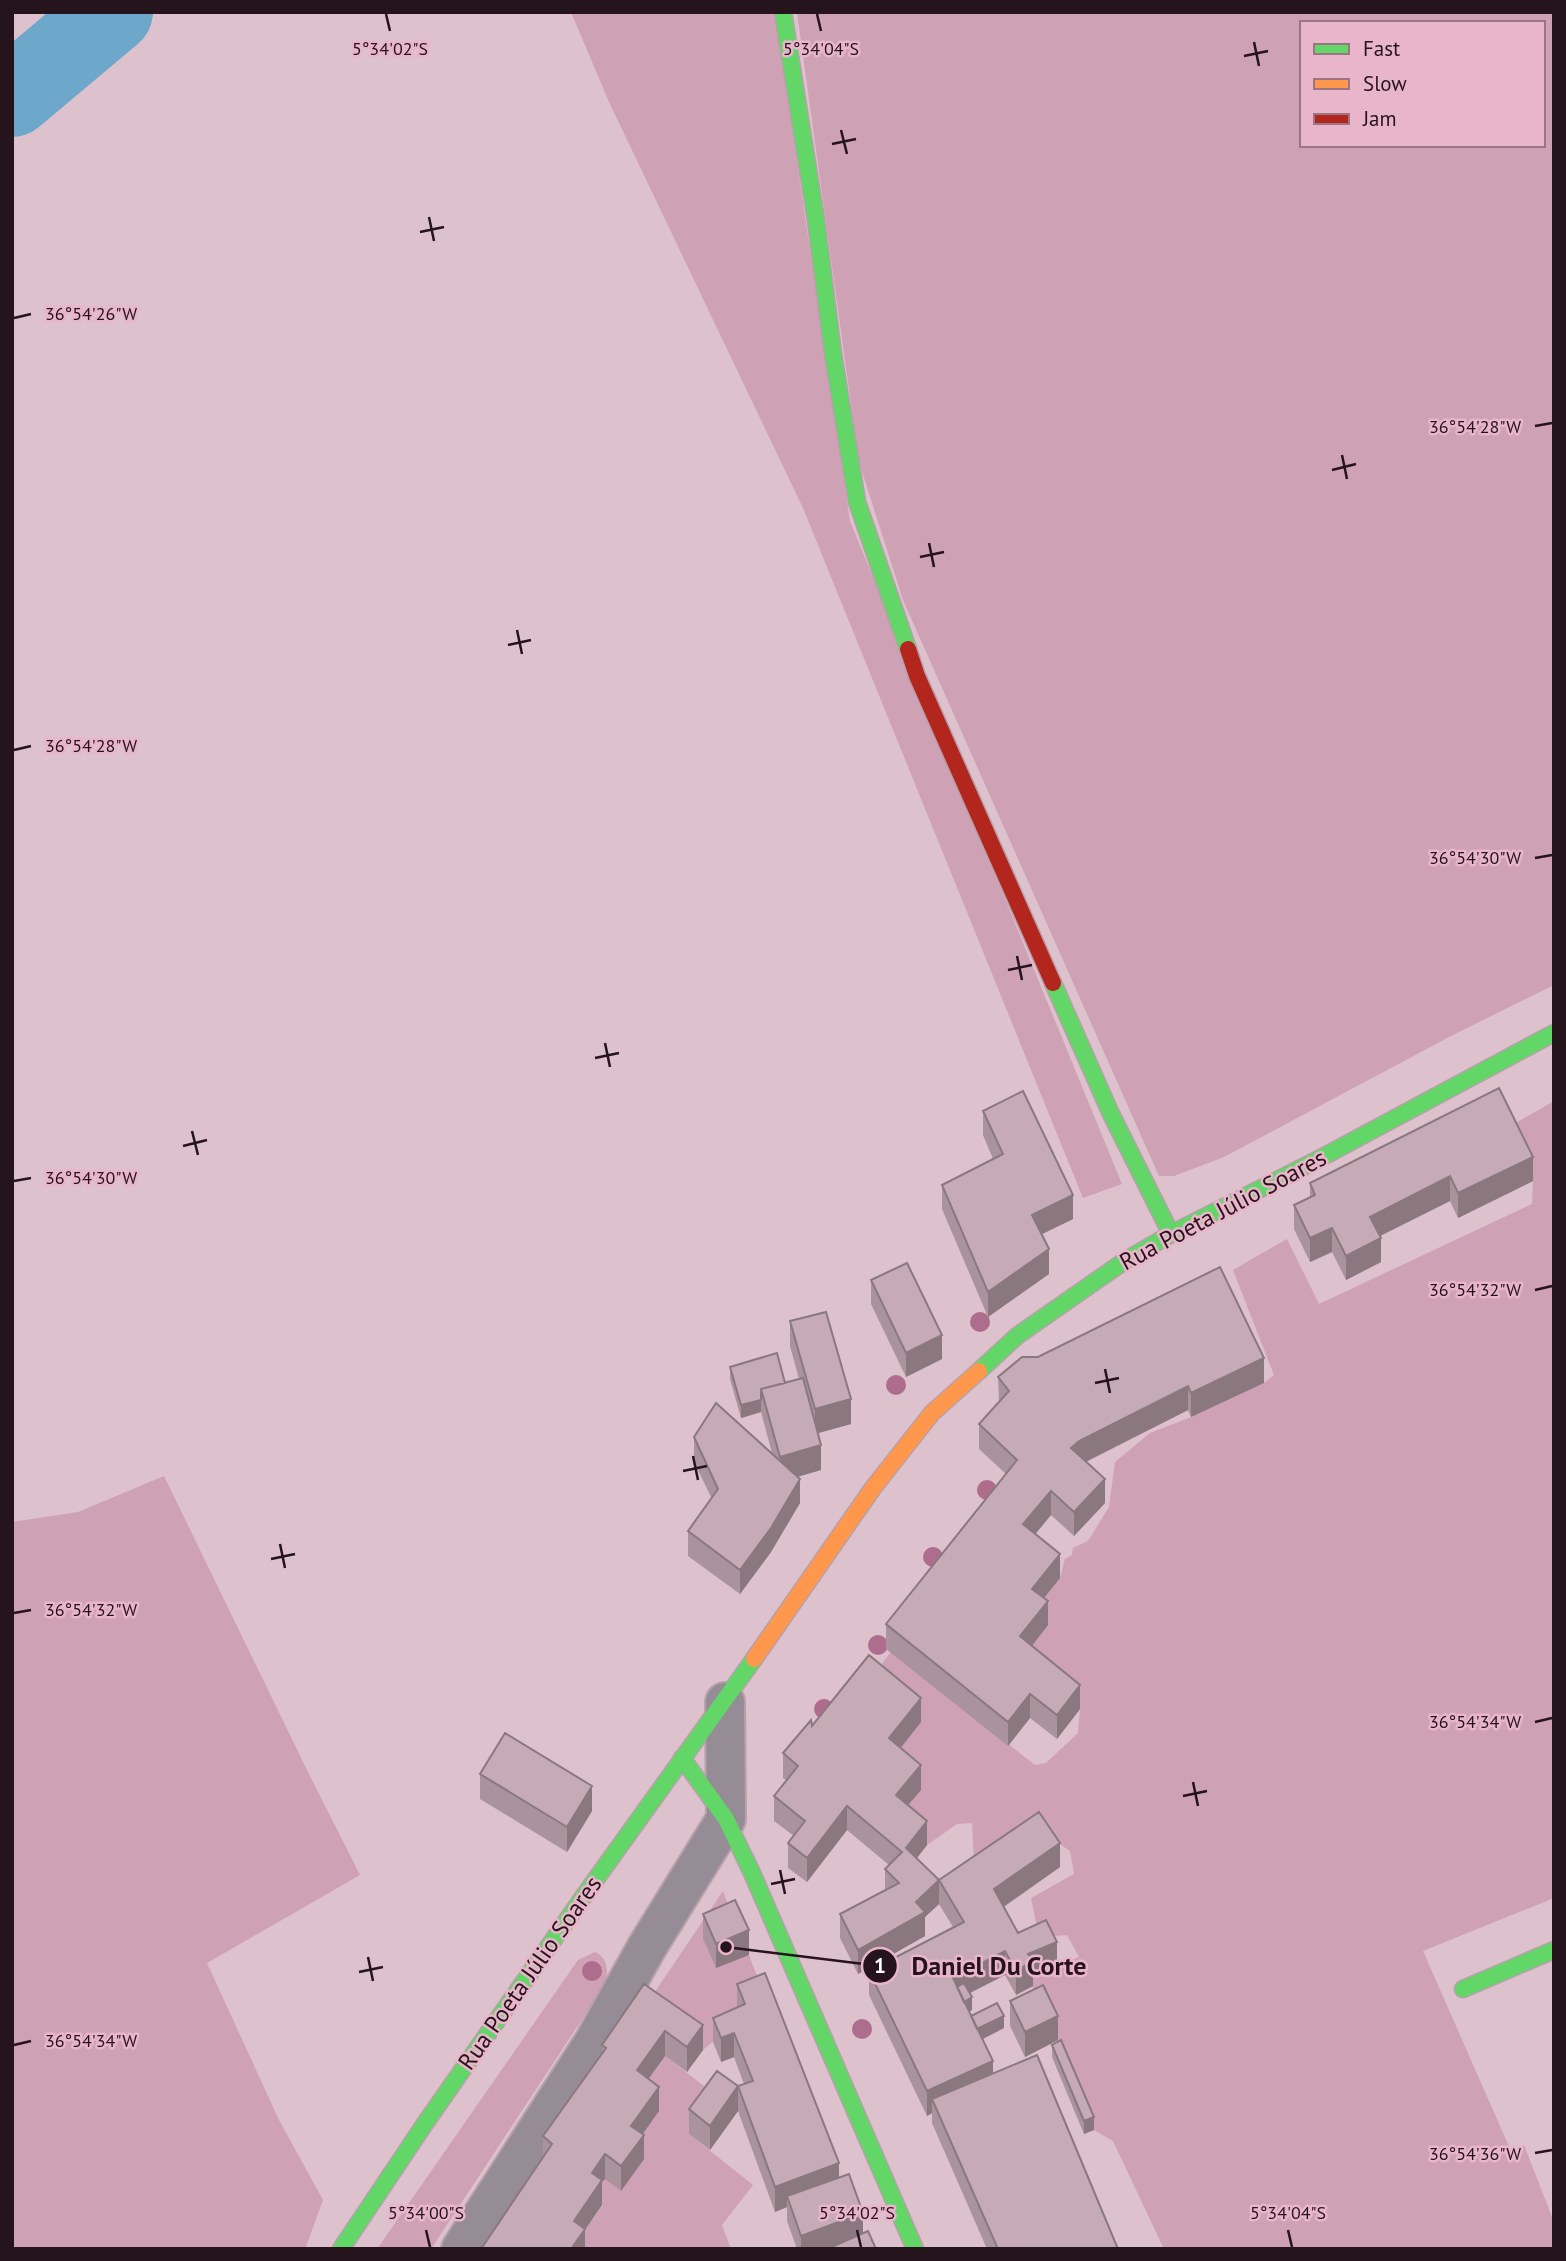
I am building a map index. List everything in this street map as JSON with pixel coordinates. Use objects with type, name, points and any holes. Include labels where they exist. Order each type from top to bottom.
[{"type":"street","points":[[783,12],[857,502],[917,676],[1111,1114],[1171,1234]]},
{"type":"street","name":"Rua Poeta Júlio Soares","points":[[341,2249],[424,2124],[682,1758],[725,1702],[873,1488],[932,1413],[1017,1336],[1123,1262],[1171,1234],[1315,1161],[1554,1033]]},
{"type":"street","points":[[461,2249],[594,2042],[647,1947],[726,1819],[725,1702]]},
{"type":"street","points":[[682,1758],[726,1819],[752,1873],[915,2249]]},
{"type":"street","points":[[1463,1989],[1554,1950]]},
{"type":"shaded area","points":[[571,12],[775,12],[850,521],[1122,1184],[1083,1198],[803,508],[609,102]]},
{"type":"shaded area","points":[[797,12],[1554,12],[1554,985],[1449,1037],[1224,1157],[1174,1176],[1159,1176],[903,600],[859,462]]},
{"type":"shaded area","points":[[1554,1101],[1554,1898],[1423,1951],[1515,2160],[1524,2145],[1554,2222],[1554,2249],[1164,2249],[1113,2141],[1094,2130],[1058,2040],[1028,1978],[1079,1957],[1067,1935],[1039,1937],[1031,1898],[1074,1874],[1070,1851],[1036,1828],[975,1882],[972,1823],[957,1824],[927,1845],[896,1819],[889,1762],[869,1680],[891,1652],[1035,1765],[1046,1763],[1078,1733],[1080,1709],[1020,1661],[1032,1613],[1060,1578],[1065,1559],[1072,1555],[1073,1548],[1088,1541],[1109,1507],[1115,1462],[1150,1433],[1264,1383],[1274,1375],[1233,1270],[1287,1239],[1319,1304],[1532,1204],[1533,1181],[1507,1128]]},
{"type":"shaded area","points":[[164,1476],[360,1875],[207,1963],[279,2120],[323,2200],[305,2249],[12,2249],[12,1522],[78,1512]]},
{"type":"shaded area","points":[[723,1891],[735,1925],[703,1939],[716,1968],[749,1955],[765,1997],[703,2050],[644,2008]]},
{"type":"shaded area","points":[[595,1952],[606,1965],[606,1983],[431,2249],[377,2249],[578,1960]]},
{"type":"shaded area","points":[[665,2056],[717,2096],[689,2134],[753,2185],[722,2225],[731,2249],[579,2249],[574,2246],[603,2205],[591,2197],[605,2179],[637,2095]]},
{"type":"building","points":[[1499,1088],[1533,1157],[1458,1193],[1450,1176],[1370,1217],[1381,1238],[1346,1256],[1332,1228],[1310,1238],[1294,1205],[1315,1195],[1310,1183]]},
{"type":"building","points":[[1023,1091],[1073,1195],[1032,1215],[1049,1249],[988,1292],[942,1185],[1003,1154],[983,1111]]},
{"type":"building","points":[[907,1263],[942,1335],[906,1353],[871,1280]]},
{"type":"building","points":[[1220,1267],[1264,1358],[1191,1393],[1188,1386],[1079,1441],[1071,1448],[1105,1479],[1074,1512],[1051,1491],[1023,1524],[1060,1554],[1032,1589],[1048,1601],[1020,1636],[1080,1685],[1057,1715],[1030,1694],[1008,1722],[886,1624],[1017,1460],[979,1424],[1009,1391],[998,1377],[1022,1357],[1038,1357]]},
{"type":"building","points":[[826,1312],[851,1399],[815,1409],[790,1321]]},
{"type":"building","points":[[777,1353],[785,1383],[761,1389],[761,1400],[741,1405],[730,1367]]},
{"type":"building","points":[[803,1378],[821,1445],[780,1457],[761,1389]]},
{"type":"building","points":[[716,1403],[800,1479],[771,1528],[740,1570],[688,1531],[718,1489],[694,1437]]},
{"type":"building","points":[[869,1655],[921,1698],[889,1738],[921,1765],[896,1795],[927,1821],[906,1848],[939,1880],[916,1902],[925,1912],[858,1950],[840,1914],[899,1883],[885,1869],[902,1852],[847,1806],[807,1858],[788,1843],[805,1821],[774,1796],[798,1766],[783,1753],[811,1720],[812,1726]]},
{"type":"building","points":[[505,1733],[592,1786],[567,1827],[480,1774]]},
{"type":"building","points":[[1039,1812],[1060,1843],[994,1889],[1018,1933],[1046,1920],[1057,1942],[1028,1954],[1033,1961],[1016,1971],[1005,1951],[953,1978],[993,2061],[927,2091],[869,1971],[964,1922],[939,1880]]},
{"type":"building","points":[[735,1900],[749,1930],[716,1944],[703,1914]]},
{"type":"building","points":[[765,1973],[839,2163],[775,2187],[738,2086],[753,2081],[734,2033],[721,2038],[713,2018],[745,2004],[737,1984]]},
{"type":"building","points":[[964,1983],[972,1997],[964,2002],[957,1987]]},
{"type":"building","points":[[644,1984],[703,2025],[687,2047],[665,2031],[637,2070],[659,2087],[631,2126],[644,2135],[621,2166],[605,2154],[592,2173],[602,2180],[574,2221],[585,2229],[571,2249],[481,2249],[552,2144],[543,2136],[606,2048],[602,2045]]},
{"type":"building","points":[[1043,1985],[1058,2016],[1025,2032],[1010,2001]]},
{"type":"building","points":[[997,2003],[1004,2016],[977,2029],[971,2016]]},
{"type":"building","points":[[1061,2040],[1094,2117],[1084,2121],[1052,2045]]},
{"type":"building","points":[[1037,2055],[1118,2249],[998,2249],[932,2099]]},
{"type":"building","points":[[717,2071],[738,2086],[710,2126],[689,2109]]},
{"type":"building","points":[[849,2174],[863,2213],[801,2236],[787,2196]]},
{"type":"building","points":[[868,2231],[876,2249],[827,2249]]},
{"type":"waterway","points":[[12,96],[112,12]]},
{"type":"traffic: fast","points":[[783,12],[857,502],[908,649]]},
{"type":"traffic: fast","points":[[1053,983],[1111,1114],[1171,1234]]},
{"type":"traffic: fast","points":[[979,1371],[1017,1336],[1123,1262],[1171,1234],[1315,1161],[1554,1033]]},
{"type":"traffic: fast","points":[[341,2249],[586,1893],[754,1659]]},
{"type":"traffic: fast","points":[[682,1758],[726,1819],[752,1873],[915,2249]]},
{"type":"traffic: fast","points":[[1463,1989],[1554,1950]]},
{"type":"traffic: slow","points":[[754,1659],[873,1488],[932,1413],[979,1371]]},
{"type":"traffic: jam","points":[[908,649],[917,676],[1053,983]]},
{"type":"place","name":"Daniel Du Corte","points":[[726,1947]]}]
